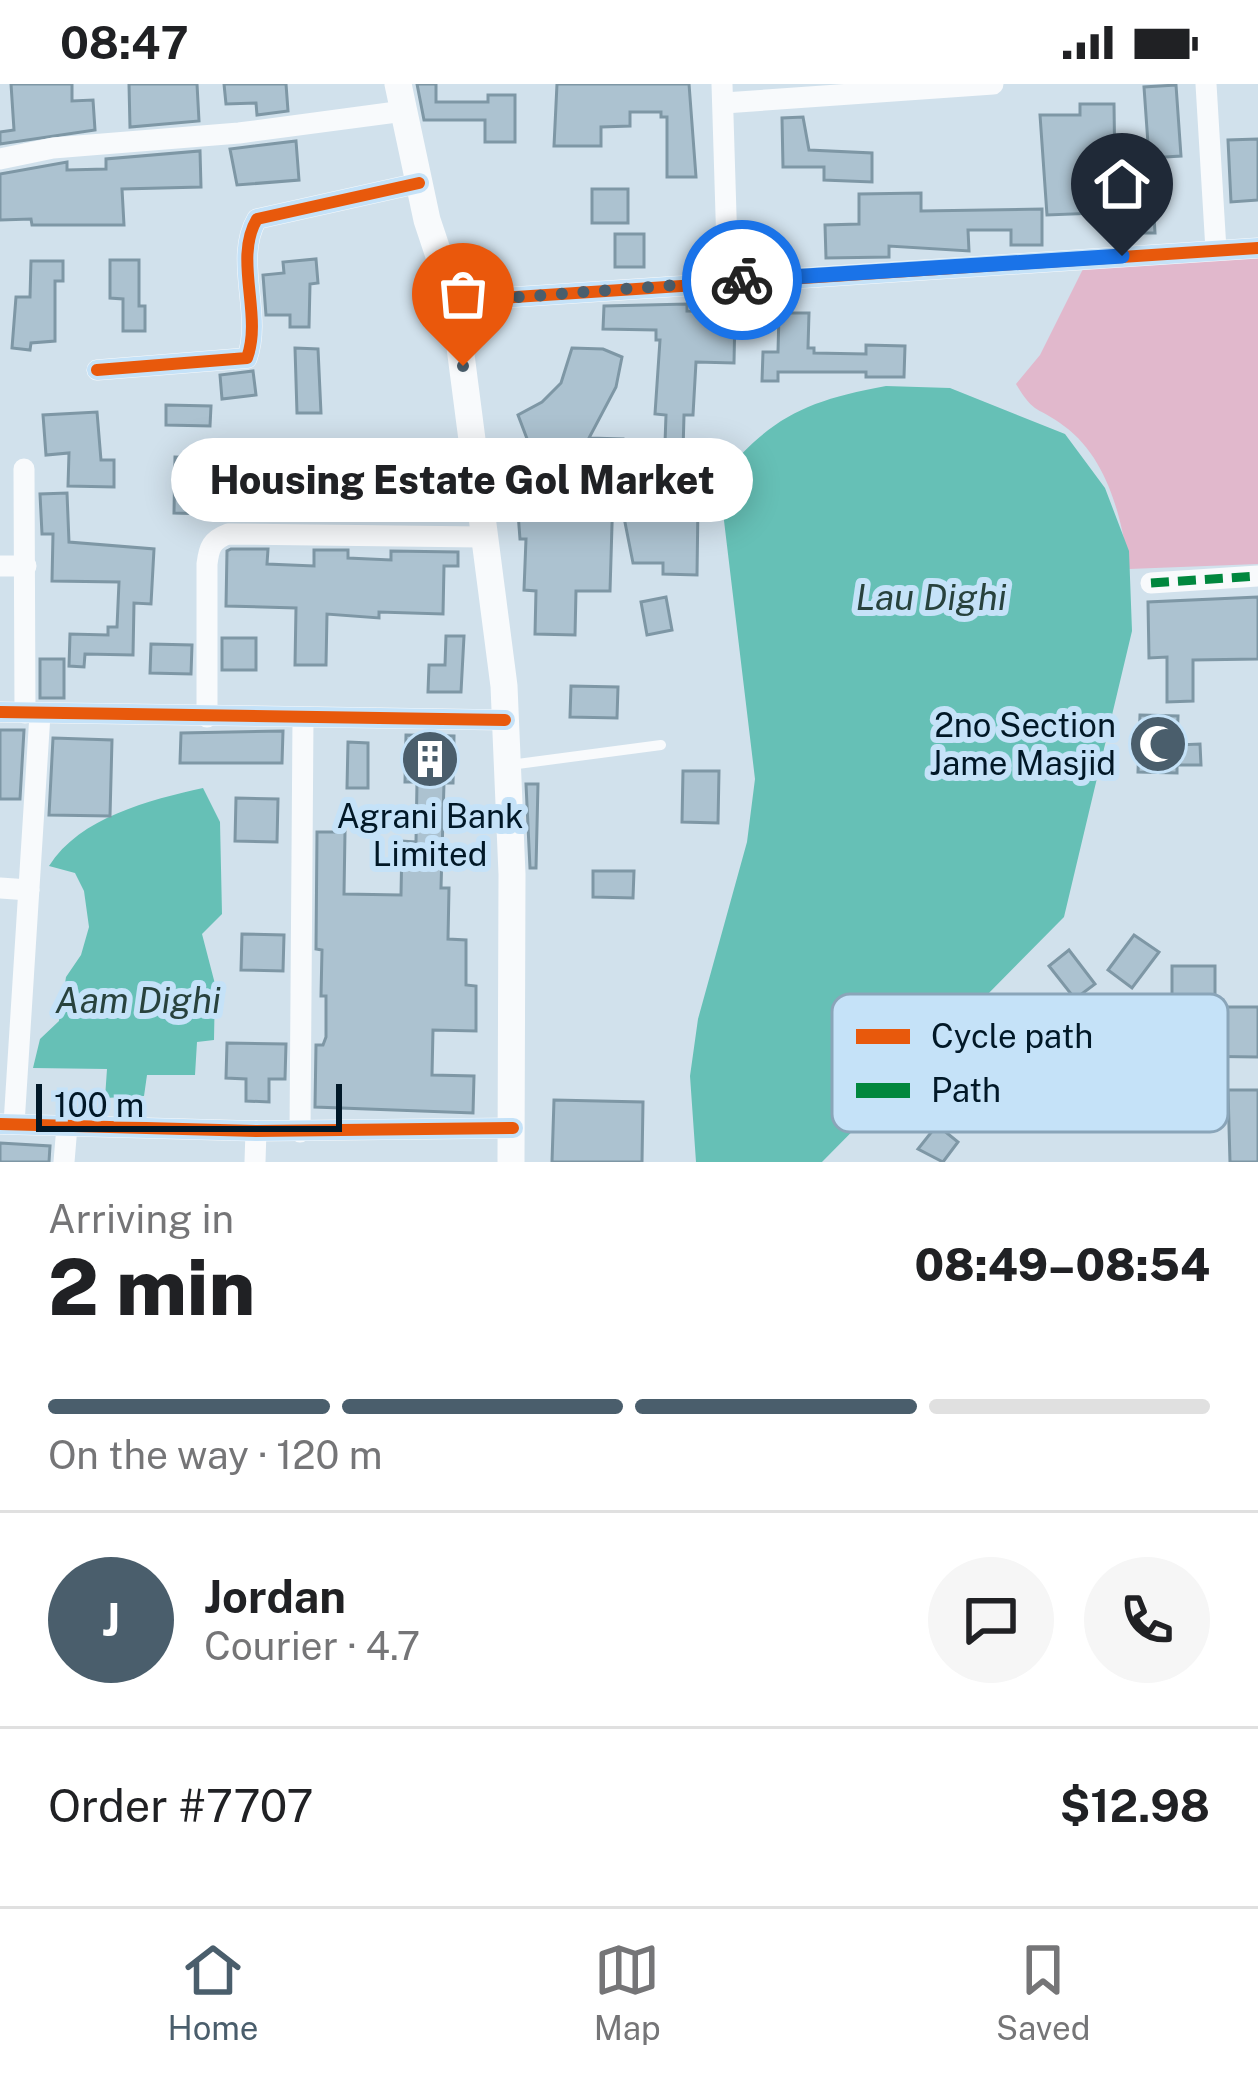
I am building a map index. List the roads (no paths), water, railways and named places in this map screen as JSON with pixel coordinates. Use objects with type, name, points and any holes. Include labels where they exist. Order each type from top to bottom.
[{"type":"main road","points":[[401,97],[419,183],[454,302],[505,720],[511,1162]]},
{"type":"street","points":[[728,280],[723,94],[993,84]]},
{"type":"street","points":[[1206,84],[1216,250]]},
{"type":"street","points":[[0,159],[53,148],[238,133],[401,97]]},
{"type":"street","points":[[97,370],[247,358],[251,340],[249,239],[257,218],[419,183]]},
{"type":"street","points":[[454,302],[1258,248]]},
{"type":"street","points":[[24,469],[33,713],[29,890],[7,1124],[300,1132],[513,1128]]},
{"type":"street","points":[[207,717],[207,564],[209,548],[218,538],[228,533],[308,532],[481,537]]},
{"type":"street","points":[[0,566],[26,566]]},
{"type":"street","points":[[1151,583],[1258,576]]},
{"type":"street","points":[[0,712],[505,720]]},
{"type":"street","points":[[300,1132],[303,718]]},
{"type":"street","points":[[0,888],[29,890]]},
{"type":"street","points":[[64,1162],[67,1126]]},
{"type":"street","points":[[255,1162],[256,1131]]},
{"type":"lane","points":[[507,765],[661,745]]},
{"type":"water","name":"Lau Dighi","points":[[886,386],[950,388],[1065,434],[1105,488],[1129,551],[1132,631],[1064,917],[988,994],[832,994],[832,1132],[852,1132],[822,1162],[696,1162],[690,1076],[698,1019],[747,842],[755,779],[719,479],[774,426],[834,398]]},
{"type":"water","name":"Aam Dighi","points":[[203,788],[220,822],[222,914],[202,934],[215,984],[214,1040],[197,1042],[195,1075],[147,1075],[144,1096],[105,1098],[107,1069],[33,1068],[40,1039],[59,1021],[66,977],[81,955],[89,927],[84,891],[75,873],[49,866],[62,849],[97,823],[139,805]]},
{"type":"place","name":"Housing Estate Gol Market","points":[[463,366]]},
{"type":"place","name":"2no Section Jame Masjid","points":[[1158,744]]},
{"type":"place","name":"Agrani Bank Limited","points":[[430,759]]}]
